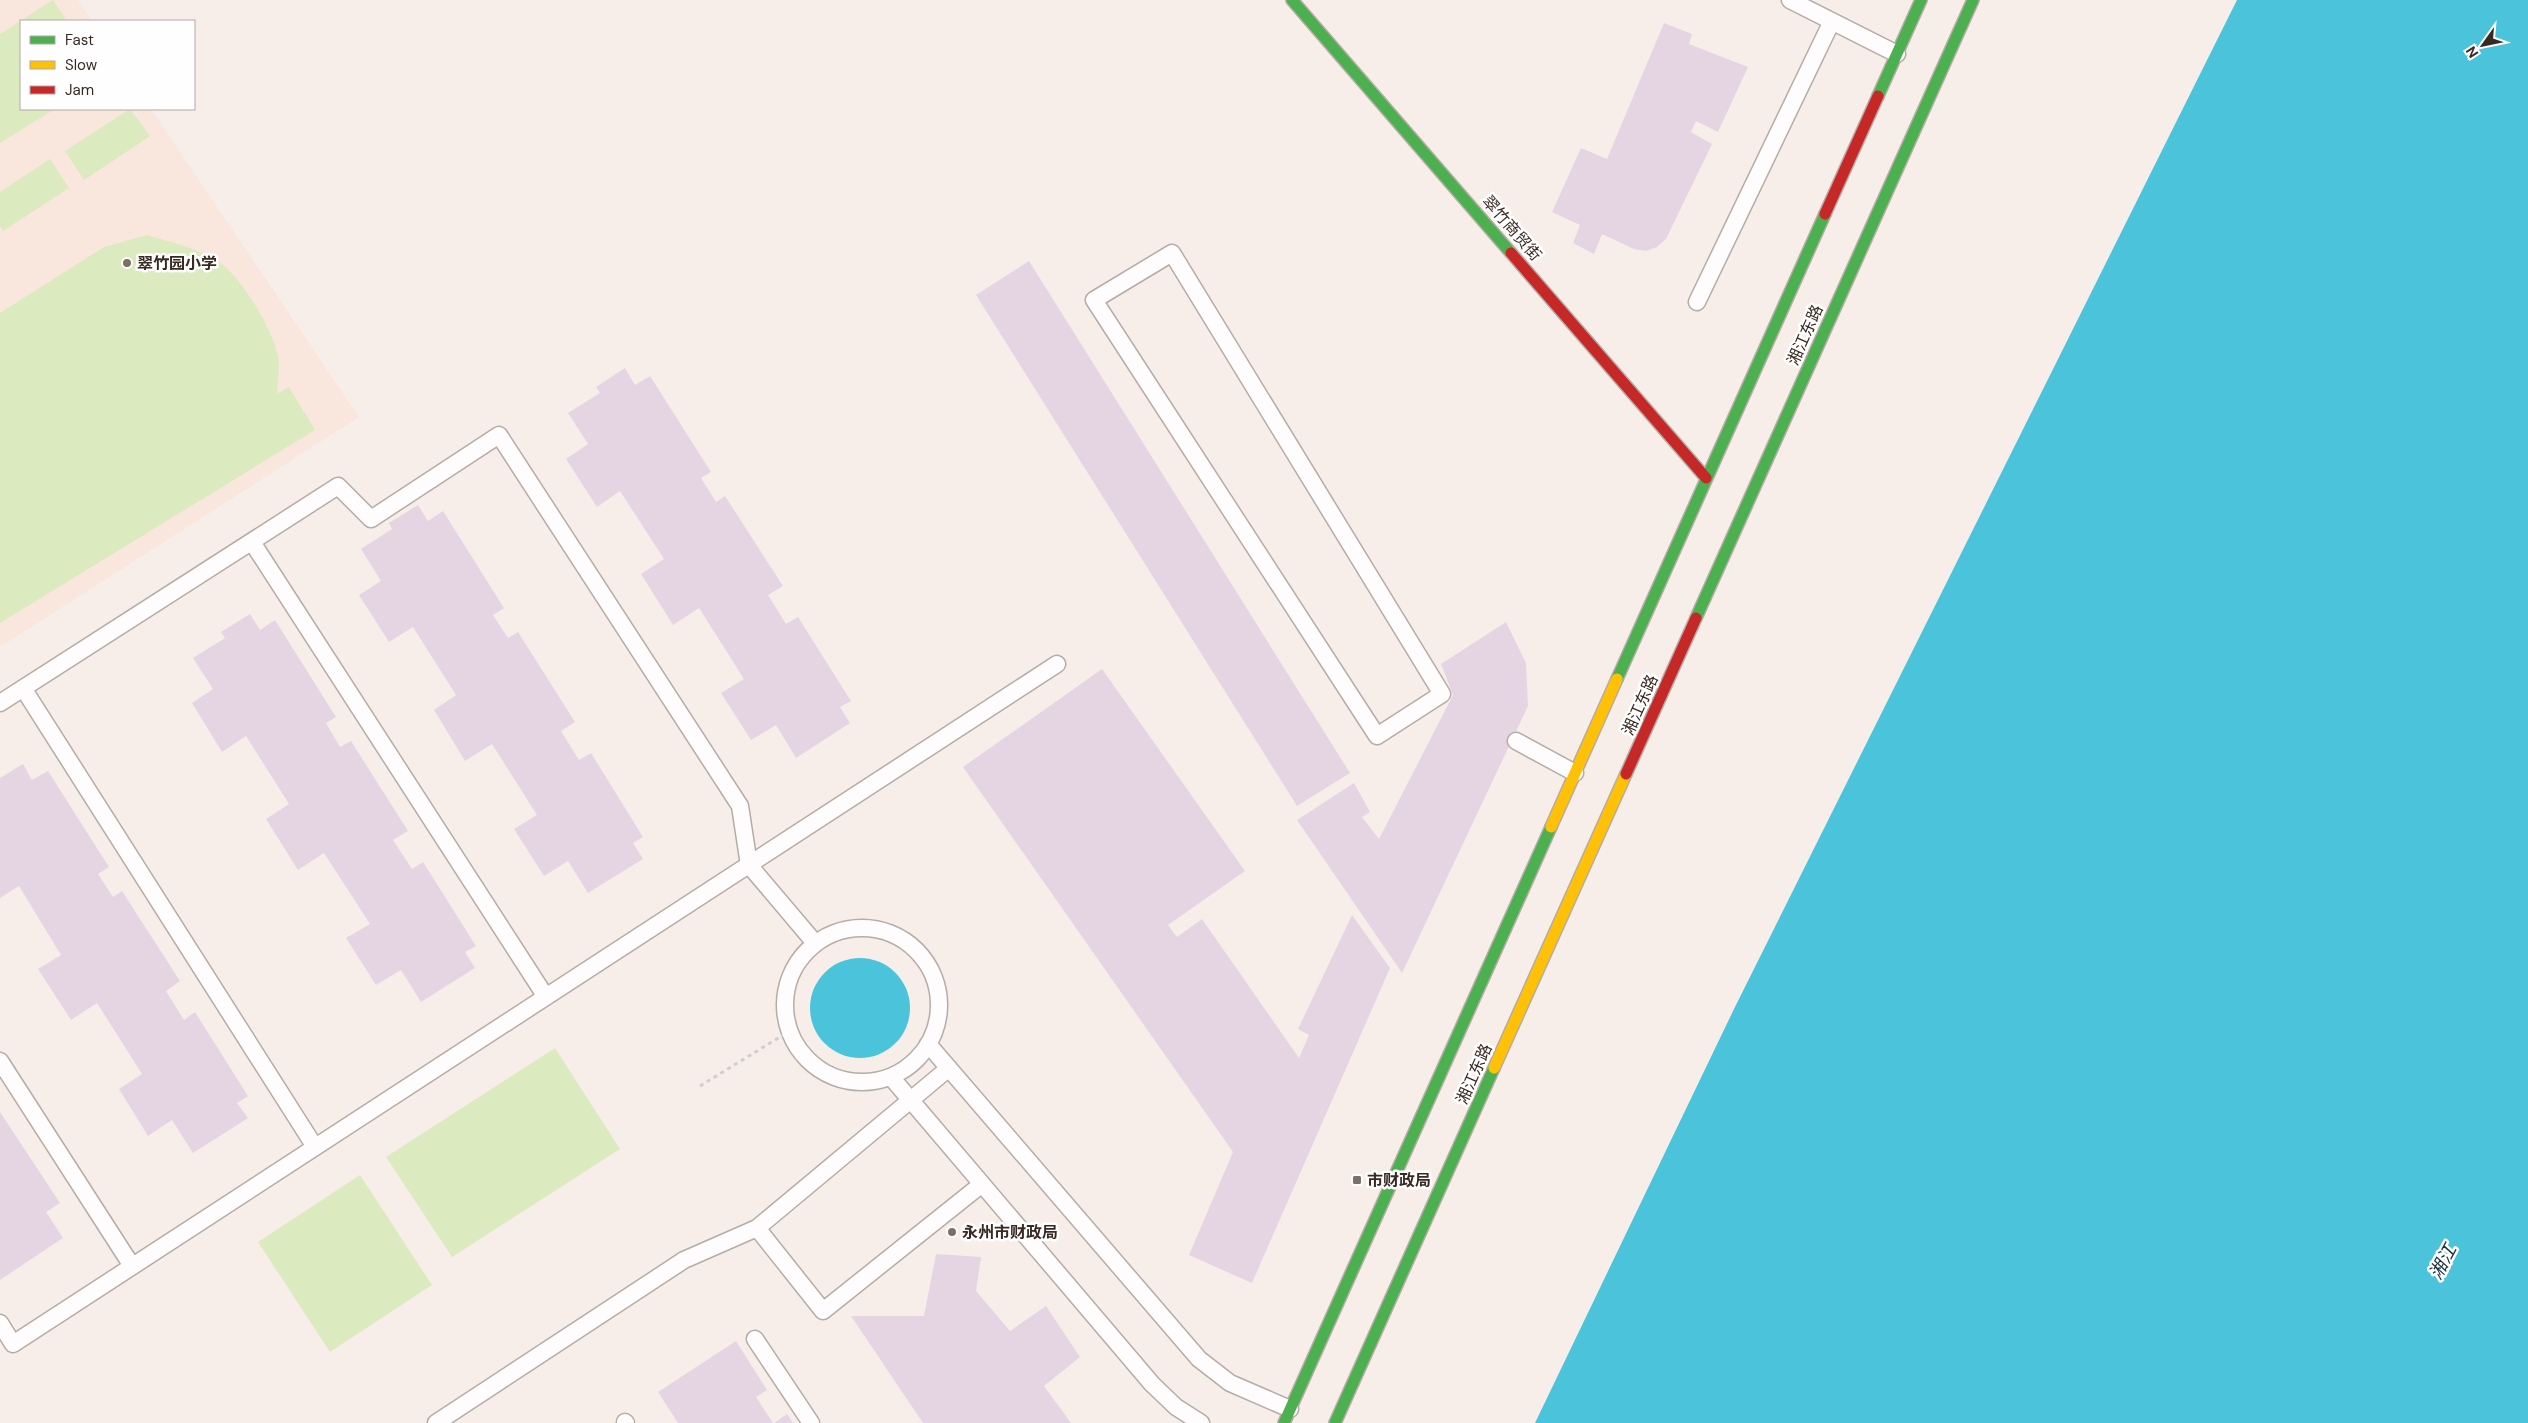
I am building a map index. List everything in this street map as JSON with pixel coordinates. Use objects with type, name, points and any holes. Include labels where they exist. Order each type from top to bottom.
[{"type":"main road","name":"翠竹商贸街","points":[[1292,0],[1706,478]]},
{"type":"main road","name":"湘江东路","points":[[1287,1416],[1921,0]]},
{"type":"main road","name":"湘江东路","points":[[1335,1423],[1974,0]]},
{"type":"lane","points":[[1790,0],[1897,54]]},
{"type":"lane","points":[[1697,302],[1832,21]]},
{"type":"lane","points":[[1172,253],[1442,694],[1377,736],[1094,300],[1172,253]]},
{"type":"lane","points":[[0,703],[338,486],[371,519],[499,435],[740,806],[749,865],[814,943]]},
{"type":"lane","points":[[252,542],[546,997]]},
{"type":"lane","points":[[0,1323],[14,1344],[1057,664]]},
{"type":"lane","points":[[23,688],[315,1147]]},
{"type":"lane","points":[[1516,741],[1575,773]]},
{"type":"lane","points":[[861,927],[885,931],[908,942],[925,960],[936,982],[939,1009],[934,1036],[919,1058],[891,1077],[872,1083],[845,1082],[820,1071],[800,1053],[788,1032],[784,1007],[787,983],[798,960],[814,943],[837,931],[861,927]]},
{"type":"lane","points":[[928,1044],[1199,1359],[1230,1383],[1287,1416]]},
{"type":"lane","points":[[0,1061],[132,1266]]},
{"type":"lane","points":[[436,1423],[684,1260],[757,1228],[949,1068]]},
{"type":"lane","points":[[891,1077],[1152,1384],[1176,1407],[1201,1423]]},
{"type":"lane","points":[[757,1228],[823,1311],[982,1184]]},
{"type":"lane","points":[[756,1338],[811,1423]]},
{"type":"path","points":[[700,1086],[788,1032]]},
{"type":"shaded area","name":"翠竹园小学","points":[[0,0],[78,0],[91,20],[20,20],[20,110],[152,110],[359,417],[0,647]]},
{"type":"green space","points":[[53,0],[66,20],[22,20]]},
{"type":"green space","points":[[20,21],[20,110],[53,110],[0,143],[0,34]]},
{"type":"green space","points":[[128,110],[131,110],[150,136],[84,180],[65,151]]},
{"type":"green space","points":[[50,159],[69,188],[3,231],[0,226],[0,192]]},
{"type":"green space","name":"翠竹园小学","points":[[147,235],[184,246],[211,257],[238,280],[257,308],[277,352],[279,363],[277,394],[289,387],[315,430],[0,623],[0,313],[104,247]]},
{"type":"green space","points":[[555,1048],[620,1149],[452,1257],[386,1157]]},
{"type":"green space","points":[[360,1175],[432,1285],[330,1352],[258,1242]]},
{"type":"water","name":"湘江","points":[[2237,0],[2528,0],[2528,1423],[1535,1423],[1734,1009]]},
{"type":"water","points":[[860,958],[879,961],[896,972],[907,989],[910,1008],[907,1027],[896,1044],[879,1055],[860,1058],[841,1055],[824,1044],[813,1027],[810,1008],[813,989],[824,972],[841,961]]},
{"type":"building","points":[[1664,23],[1692,34],[1689,44],[1748,67],[1718,132],[1696,121],[1691,132],[1712,144],[1666,239],[1657,247],[1646,251],[1634,249],[1602,234],[1594,254],[1573,243],[1580,225],[1552,212],[1581,148],[1607,159]]},
{"type":"building","points":[[1029,261],[1350,773],[1297,806],[976,295]]},
{"type":"building","points":[[625,368],[635,385],[650,376],[711,472],[701,478],[716,502],[725,496],[783,586],[768,595],[786,624],[798,617],[851,701],[840,707],[850,723],[796,758],[776,725],[751,740],[721,693],[744,679],[699,608],[673,625],[641,574],[664,559],[620,491],[597,507],[566,459],[588,444],[568,413],[600,393],[596,387]]},
{"type":"building","points":[[418,505],[428,521],[443,511],[504,608],[493,615],[508,638],[518,632],[575,722],[561,731],[579,760],[591,753],[643,837],[633,843],[643,859],[588,893],[568,861],[544,876],[514,829],[537,815],[492,744],[465,761],[434,710],[456,695],[413,627],[389,642],[359,595],[381,581],[361,549],[392,529],[389,523]]},
{"type":"building","points":[[250,614],[260,630],[275,620],[336,717],[326,723],[340,747],[351,741],[408,831],[393,840],[412,869],[423,862],[476,946],[465,952],[475,968],[421,1002],[401,970],[376,985],[346,938],[370,924],[324,853],[298,870],[266,819],[289,804],[246,736],[222,752],[192,703],[213,689],[193,658],[225,638],[221,632]]},
{"type":"building","points":[[1506,622],[1526,663],[1528,706],[1402,973],[1297,820],[1354,783],[1370,812],[1362,817],[1379,839],[1453,695],[1441,664]]},
{"type":"building","points":[[1102,669],[1245,871],[1168,925],[1177,937],[1202,919],[1299,1058],[1309,1035],[1298,1029],[1352,915],[1390,968],[1252,1283],[1189,1255],[1233,1152],[963,767]]},
{"type":"building","points":[[23,764],[32,780],[48,771],[109,867],[98,874],[113,897],[122,891],[180,981],[166,991],[184,1020],[195,1012],[248,1096],[237,1103],[248,1118],[193,1153],[172,1120],[148,1136],[119,1089],[142,1074],[97,1003],[71,1020],[38,969],[61,955],[19,886],[0,898],[0,778]]},
{"type":"building","points":[[0,1112],[60,1203],[46,1212],[63,1238],[0,1280]]},
{"type":"building","points":[[936,1254],[981,1257],[976,1291],[1010,1331],[1046,1306],[1080,1357],[1044,1386],[1071,1423],[923,1423],[851,1316],[924,1316]]},
{"type":"building","points":[[736,1341],[767,1390],[756,1397],[773,1423],[678,1423],[658,1392]]},
{"type":"building","points":[[787,1414],[793,1423],[774,1423]]},
{"type":"traffic: fast","points":[[1292,0],[1511,253]]},
{"type":"traffic: fast","points":[[1878,96],[1921,0]]},
{"type":"traffic: fast","points":[[1696,618],[1973,0]]},
{"type":"traffic: fast","points":[[1617,679],[1825,214]]},
{"type":"traffic: fast","points":[[1284,1423],[1551,827]]},
{"type":"traffic: fast","points":[[1335,1423],[1494,1068]]},
{"type":"traffic: slow","points":[[1551,827],[1617,679]]},
{"type":"traffic: slow","points":[[1494,1068],[1626,774]]},
{"type":"traffic: jam","points":[[1825,214],[1878,96]]},
{"type":"traffic: jam","points":[[1511,253],[1706,478]]},
{"type":"traffic: jam","points":[[1626,774],[1696,618]]},
{"type":"place","name":"翠竹园小学","points":[[127,263]]},
{"type":"place","name":"市财政局","points":[[1357,1180]]},
{"type":"place","name":"永州市财政局","points":[[952,1232]]}]
